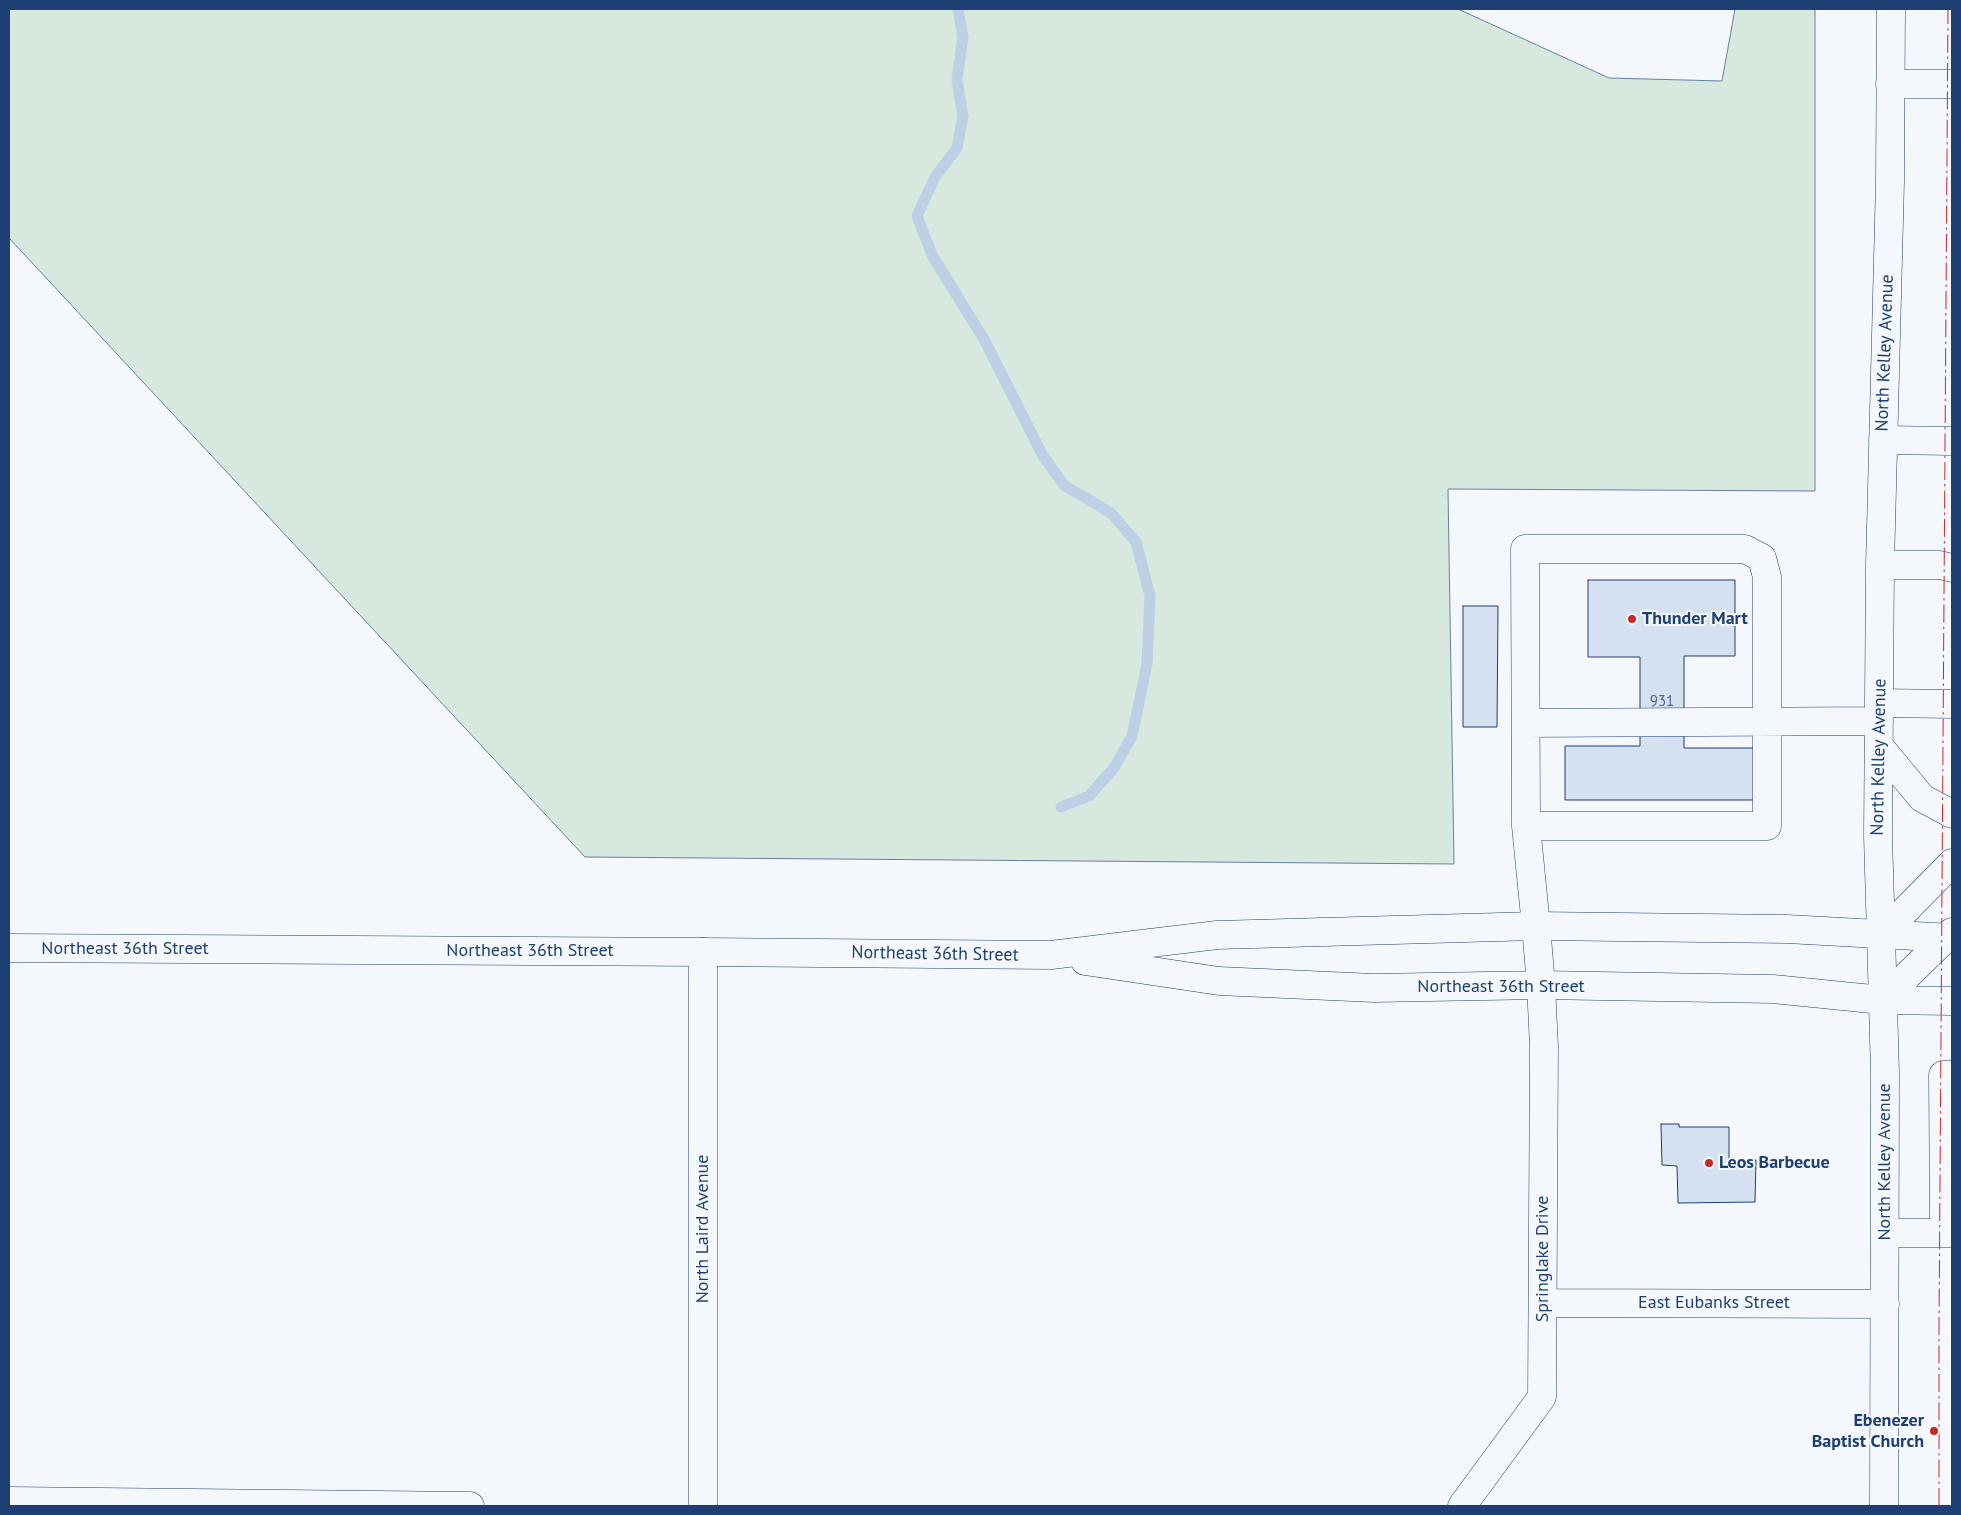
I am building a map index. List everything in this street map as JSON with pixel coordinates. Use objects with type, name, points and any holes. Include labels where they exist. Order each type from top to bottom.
[{"type":"main road","name":"North Kelley Avenue","points":[[1884,1506],[1885,1073],[1878,836],[1880,565],[1890,182],[1891,9]]},
{"type":"main road","points":[[1890,84],[1952,84]]},
{"type":"main road","points":[[1883,440],[1952,441]]},
{"type":"main road","name":"Springlake Drive","points":[[1462,1506],[1542,1397],[1544,1047],[1541,985],[1526,826],[1525,549],[1745,549],[1762,558],[1767,577],[1767,722]]},
{"type":"main road","points":[[1880,565],[1940,565],[1952,568]]},
{"type":"main road","points":[[1526,723],[1767,722],[1879,724],[1952,704]]},
{"type":"main road","points":[[1526,826],[1767,826],[1767,722]]},
{"type":"main road","points":[[1879,724],[1922,798],[1952,814]]},
{"type":"main road","points":[[1881,934],[1952,863]]},
{"type":"main road","name":"Northeast 36th Street","points":[[9,948],[1051,955],[1217,935],[1536,926],[1787,929],[1950,936]]},
{"type":"main road","points":[[1882,1000],[1950,936]]},
{"type":"main road","name":"North Laird Avenue","points":[[703,952],[703,1506]]},
{"type":"main road","name":"Northeast 36th Street","points":[[1051,955],[1219,982],[1374,988],[1541,985],[1773,989],[1882,1000],[1952,1001]]},
{"type":"main road","points":[[1886,1233],[1948,1233],[1942,1075],[1952,1075]]},
{"type":"main road","name":"East Eubanks Street","points":[[1543,1304],[1885,1304]]},
{"type":"main road","points":[[9,1501],[470,1506]]},
{"type":"shaded area","points":[[9,9],[1458,9],[1609,78],[1722,81],[1735,9],[1815,9],[1815,491],[1448,489],[1454,864],[585,857],[9,238]]},
{"type":"building","points":[[1588,580],[1735,580],[1735,656],[1684,656],[1684,748],[1756,748],[1756,800],[1565,800],[1565,746],[1640,746],[1640,657],[1588,657]]},
{"type":"building","points":[[1463,606],[1498,606],[1497,727],[1463,727]]},
{"type":"building","name":"Leos Barbecue","points":[[1661,1124],[1679,1124],[1679,1127],[1729,1127],[1729,1160],[1756,1160],[1755,1202],[1678,1203],[1677,1166],[1662,1165]]},
{"type":"waterway","points":[[958,9],[963,37],[957,80],[963,116],[957,148],[935,177],[917,216],[932,255],[985,341],[1043,456],[1064,485],[1111,513],[1136,542],[1150,596],[1147,664],[1132,736],[1114,768],[1089,796],[1061,807]]},
{"type":"power","points":[[1939,1506],[1948,9]]},
{"type":"place","name":"Thunder Mart","points":[[1632,619]]},
{"type":"place","name":"Leos Barbecue","points":[[1709,1163]]},
{"type":"place","name":"Ebenezer Baptist Church","points":[[1934,1431]]}]
